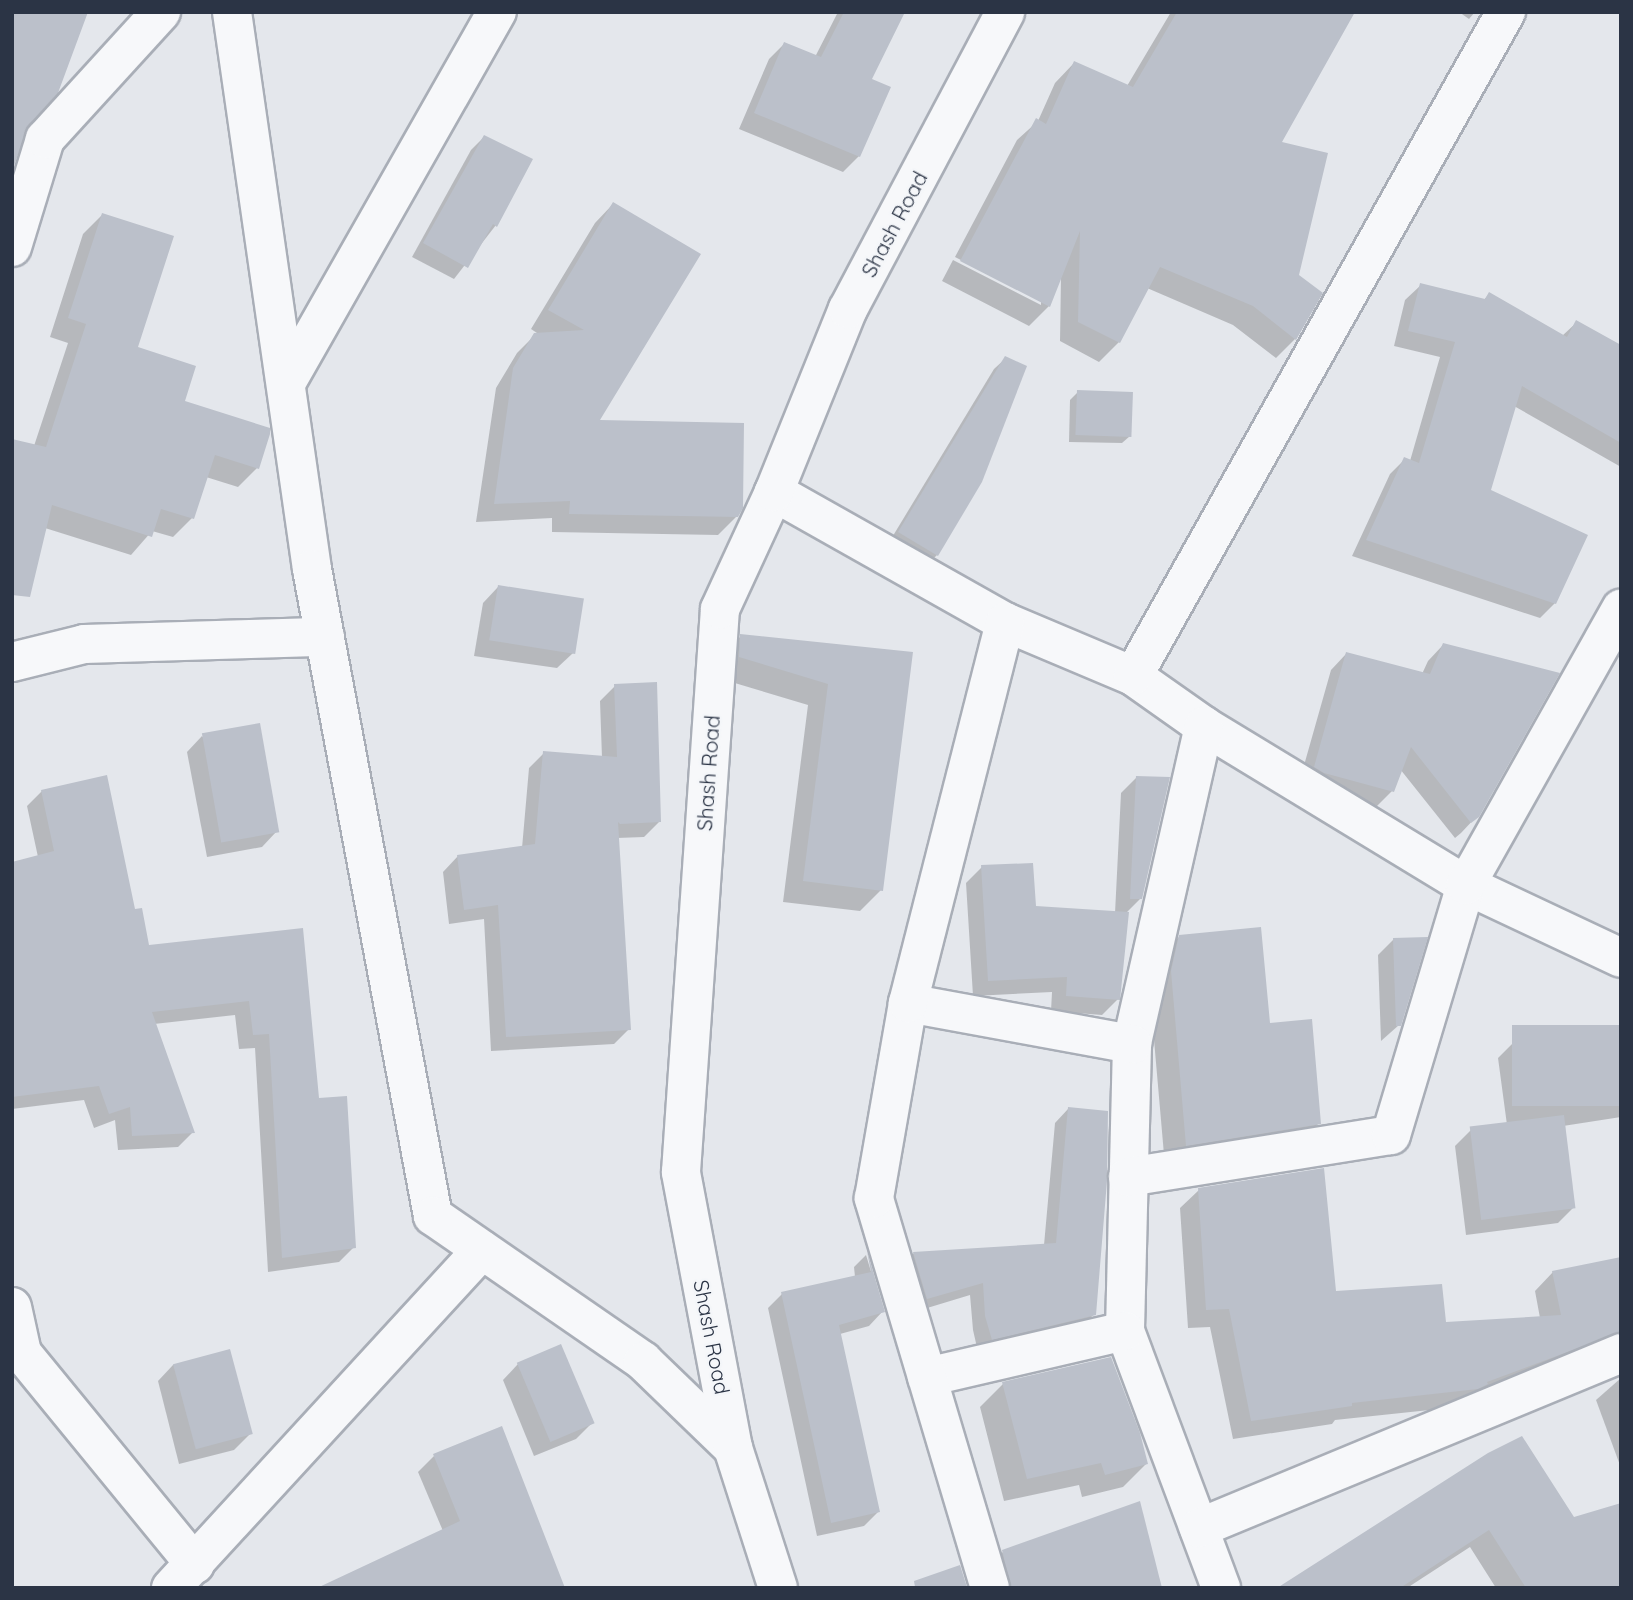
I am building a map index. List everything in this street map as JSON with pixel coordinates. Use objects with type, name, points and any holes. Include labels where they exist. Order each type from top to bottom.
[{"type":"street","points":[[12,247],[45,139],[161,12]]},
{"type":"street","points":[[232,12],[325,637],[433,1216],[643,1361],[733,1448]]},
{"type":"street","points":[[286,383],[497,12]]},
{"type":"street","name":"Shash Road","points":[[778,1588],[733,1448],[681,1172],[720,609],[774,492],[848,309],[1005,12]]},
{"type":"street","points":[[1133,676],[1506,12]]},
{"type":"street","points":[[774,492],[1005,621],[1133,676],[1204,726],[1466,885],[1621,958]]},
{"type":"street","points":[[1128,1177],[1391,1135],[1466,885],[1621,609]]},
{"type":"street","points":[[990,1588],[874,1198],[908,1003],[1005,621]]},
{"type":"street","points":[[12,662],[84,644],[325,637]]},
{"type":"street","points":[[1204,726],[1132,1044],[1125,1331],[1221,1588]]},
{"type":"street","points":[[908,1003],[1132,1044]]},
{"type":"street","points":[[12,1307],[22,1353],[183,1576],[482,1250]]},
{"type":"street","points":[[927,1377],[1125,1331]]},
{"type":"street","points":[[1199,1528],[1621,1353]]},
{"type":"building","points":[[12,12],[88,12],[58,93],[29,125],[12,171]]},
{"type":"building","points":[[844,12],[905,12],[872,79],[891,87],[860,157],[754,113],[784,42],[821,57]]},
{"type":"building","points":[[1177,12],[1355,12],[1282,142],[1328,153],[1299,275],[1323,293],[1296,340],[1253,306],[1160,267],[1120,343],[1078,322],[1080,231],[1050,307],[960,261],[1036,118],[1046,124],[1074,61],[1133,87]]},
{"type":"building","points":[[484,135],[533,159],[497,227],[493,224],[468,268],[423,243]]},
{"type":"building","points":[[613,202],[701,254],[600,420],[744,423],[743,508],[738,517],[569,514],[570,501],[494,504],[513,368],[534,333],[584,330],[548,310]]},
{"type":"building","points":[[102,213],[174,236],[138,347],[196,366],[185,401],[270,428],[270,434],[259,469],[215,455],[194,519],[161,509],[152,537],[52,505],[30,597],[12,595],[12,439],[46,447],[86,324],[68,318]]},
{"type":"building","points":[[1420,283],[1485,299],[1489,292],[1567,337],[1576,320],[1621,345],[1621,443],[1522,386],[1491,490],[1588,535],[1556,604],[1366,540],[1404,457],[1419,463],[1455,342],[1408,331]]},
{"type":"building","points":[[1005,356],[1027,366],[982,482],[938,556],[898,532]]},
{"type":"building","points":[[1077,390],[1133,392],[1131,437],[1075,435]]},
{"type":"building","points":[[498,585],[584,599],[575,654],[489,640]]},
{"type":"building","points":[[740,634],[913,652],[883,891],[803,881],[828,684],[739,657]]},
{"type":"building","points":[[1443,643],[1560,673],[1479,817],[1471,823],[1411,747],[1394,792],[1324,773],[1314,767],[1346,652],[1430,674]]},
{"type":"building","points":[[657,682],[661,822],[618,822],[631,1030],[506,1037],[498,905],[464,910],[457,855],[535,844],[543,751],[617,757],[614,684]]},
{"type":"building","points":[[260,723],[279,832],[221,843],[202,733]]},
{"type":"building","points":[[107,775],[135,909],[142,908],[149,945],[303,928],[319,1098],[347,1096],[356,1248],[282,1258],[269,1034],[253,1035],[249,1001],[152,1012],[195,1133],[132,1136],[130,1107],[109,1114],[99,1086],[12,1097],[12,862],[54,851],[41,790]]},
{"type":"building","points":[[1136,776],[1170,777],[1142,899],[1130,899]]},
{"type":"building","points":[[1033,863],[1036,906],[1129,912],[1120,1000],[1066,996],[1067,977],[988,981],[981,865]]},
{"type":"building","points":[[1261,927],[1270,1023],[1312,1019],[1321,1124],[1186,1146],[1171,971],[1179,935]]},
{"type":"building","points":[[1428,937],[1401,1026],[1396,1026],[1393,938]]},
{"type":"building","points":[[1512,1025],[1621,1025],[1621,1106],[1512,1106]]},
{"type":"building","points":[[1068,1107],[1108,1111],[1107,1181],[1096,1315],[992,1340],[985,1316],[983,1283],[927,1299],[913,1252],[1056,1243]]},
{"type":"building","points":[[1564,1115],[1575,1208],[1481,1220],[1470,1127]]},
{"type":"building","points":[[1324,1168],[1336,1291],[1442,1284],[1446,1322],[1561,1315],[1552,1271],[1621,1257],[1621,1332],[1487,1382],[1488,1384],[1478,1389],[1352,1403],[1352,1406],[1251,1421],[1229,1309],[1206,1310],[1198,1188]]},
{"type":"building","points":[[867,1251],[885,1312],[839,1325],[880,1512],[831,1523],[781,1292],[871,1272]]},
{"type":"building","points":[[561,1344],[595,1423],[550,1442],[517,1363]]},
{"type":"building","points":[[230,1349],[253,1434],[196,1449],[173,1364]]},
{"type":"building","points":[[1111,1357],[1140,1433],[1148,1464],[1105,1475],[1101,1463],[1027,1479],[1002,1382]]},
{"type":"building","points":[[502,1426],[565,1588],[317,1588],[460,1521],[433,1454]]},
{"type":"building","points":[[1522,1436],[1574,1517],[1621,1503],[1621,1588],[1526,1588],[1489,1530],[1400,1588],[1277,1588],[1488,1453]]},
{"type":"building","points":[[1140,1501],[1162,1588],[1011,1588],[1002,1550]]},
{"type":"building","points":[[960,1565],[967,1587],[915,1587],[914,1581]]}]
